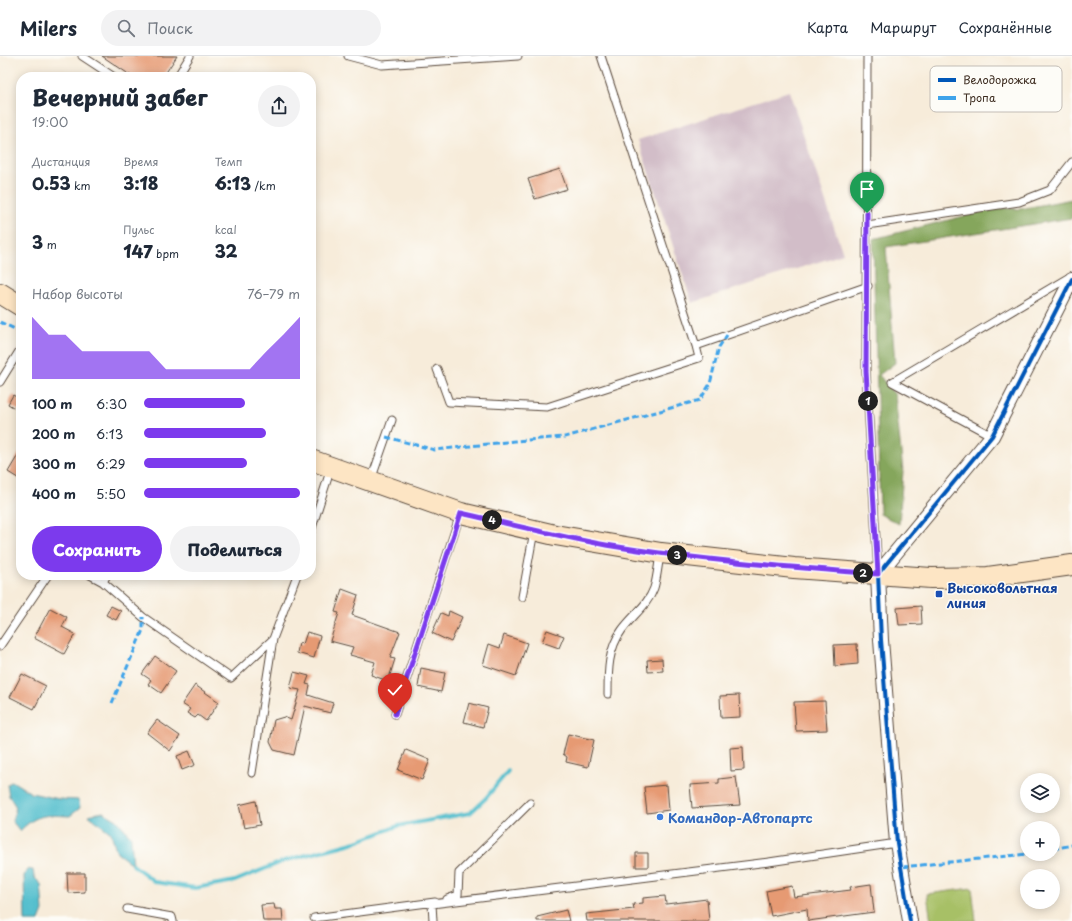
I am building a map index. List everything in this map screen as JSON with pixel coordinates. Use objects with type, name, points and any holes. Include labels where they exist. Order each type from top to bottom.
[{"type":"main road","points":[[0,293],[16,303]]},
{"type":"main road","points":[[316,462],[461,513],[534,530],[661,553],[727,562],[950,578],[1001,575],[1072,565]]},
{"type":"street","points":[[910,921],[897,843],[881,640],[878,574],[992,436],[1072,279]]},
{"type":"lane","points":[[82,56],[106,72]]},
{"type":"lane","points":[[179,72],[190,56]]},
{"type":"lane","points":[[348,56],[382,65],[464,58],[518,56]]},
{"type":"lane","points":[[390,56],[390,65]]},
{"type":"lane","points":[[437,369],[449,402],[547,407],[699,358],[601,56]]},
{"type":"lane","points":[[867,56],[868,286],[866,371],[878,574]]},
{"type":"lane","points":[[867,225],[1018,202],[1050,190],[1072,162]]},
{"type":"lane","points":[[992,436],[892,382],[1072,276]]},
{"type":"lane","points":[[696,346],[868,286]]},
{"type":"lane","points":[[0,382],[16,356]]},
{"type":"lane","points":[[370,482],[392,420]]},
{"type":"lane","points":[[316,515],[331,468]]},
{"type":"lane","points":[[395,714],[461,513]]},
{"type":"lane","points":[[522,597],[534,530]]},
{"type":"lane","points":[[608,694],[608,661],[622,630],[645,603],[654,589],[661,553]]},
{"type":"lane","points":[[0,646],[45,580]]},
{"type":"lane","points":[[99,580],[143,617],[231,678],[273,639]]},
{"type":"lane","points":[[252,773],[273,639],[295,580]]},
{"type":"lane","points":[[432,904],[458,895],[458,872],[530,803]]},
{"type":"lane","points":[[314,918],[769,862],[897,843]]},
{"type":"lane","points":[[432,904],[433,921]]},
{"type":"lane","points":[[127,909],[172,917],[173,921]]},
{"type":"shaded area","points":[[789,91],[843,254],[692,303],[638,140]]},
{"type":"green space","points":[[1072,199],[1072,218],[886,247],[895,363],[879,375],[895,395],[903,471],[899,524],[880,514],[873,239],[996,208],[1020,209]]},
{"type":"green space","points":[[972,888],[976,921],[931,921],[927,894]]},
{"type":"water","points":[[12,781],[31,793],[59,799],[79,800],[80,808],[70,816],[42,816],[26,825],[20,831],[12,821],[16,807],[9,796],[7,785]]},
{"type":"water","points":[[103,812],[117,820],[131,837],[133,865],[117,853],[111,833],[88,815]]},
{"type":"water","points":[[27,869],[33,870],[34,877],[41,884],[43,911],[39,921],[25,921],[24,876]]},
{"type":"building","points":[[102,56],[177,56],[166,72],[126,72]]},
{"type":"building","points":[[560,169],[567,189],[535,199],[528,179]]},
{"type":"building","points":[[13,395],[16,397],[16,409],[8,404]]},
{"type":"building","points":[[16,458],[16,477],[8,472]]},
{"type":"building","points":[[342,589],[358,595],[352,615],[400,632],[390,658],[395,659],[388,681],[371,675],[375,662],[350,655],[353,647],[330,641],[339,613],[335,612]]},
{"type":"building","points":[[111,606],[121,611],[116,620],[106,615]]},
{"type":"building","points":[[921,606],[922,624],[899,625],[897,608]]},
{"type":"building","points":[[50,608],[67,617],[62,627],[75,634],[64,654],[34,638]]},
{"type":"building","points":[[449,611],[462,617],[451,642],[432,633],[441,613],[448,616]]},
{"type":"building","points":[[547,630],[564,636],[559,648],[542,642]]},
{"type":"building","points":[[307,632],[320,636],[314,658],[297,653],[299,643],[303,644]]},
{"type":"building","points":[[504,635],[527,643],[516,676],[483,665],[489,644],[500,648]]},
{"type":"building","points":[[857,644],[858,664],[835,666],[834,645]]},
{"type":"building","points":[[155,656],[176,671],[161,693],[148,684],[151,680],[142,674]]},
{"type":"building","points":[[662,659],[663,671],[648,672],[647,660]]},
{"type":"building","points":[[421,668],[445,673],[441,692],[418,687]]},
{"type":"building","points":[[294,672],[309,676],[306,684],[310,685],[308,695],[333,703],[330,713],[305,706],[294,755],[274,750],[270,742],[274,720],[284,717],[291,720],[300,690],[290,688]]},
{"type":"building","points":[[22,674],[46,686],[34,709],[10,697]]},
{"type":"building","points":[[195,685],[219,702],[206,721],[198,715],[195,718],[187,713],[190,709],[182,704]]},
{"type":"building","points":[[739,695],[740,717],[721,718],[720,696]]},
{"type":"building","points":[[825,701],[827,730],[796,731],[794,702]]},
{"type":"building","points":[[469,703],[488,708],[483,727],[464,722]]},
{"type":"building","points":[[157,720],[180,736],[170,751],[147,733]]},
{"type":"building","points":[[568,734],[594,740],[588,767],[566,762],[567,757],[563,754]]},
{"type":"building","points":[[743,747],[744,770],[731,771],[730,748]]},
{"type":"building","points":[[406,750],[430,760],[422,780],[398,770]]},
{"type":"building","points":[[189,751],[195,765],[182,770],[177,756]]},
{"type":"building","points":[[736,777],[740,805],[692,808],[690,785],[719,783],[719,779]]},
{"type":"building","points":[[667,785],[669,810],[647,813],[644,787]]},
{"type":"building","points":[[256,801],[260,825],[244,828],[239,805]]},
{"type":"building","points":[[636,853],[648,853],[648,867],[636,867]]},
{"type":"building","points":[[67,873],[85,873],[85,892],[68,893]]},
{"type":"building","points":[[871,884],[874,912],[808,921],[807,909],[771,916],[766,891],[792,886],[794,897],[851,890],[850,887]]},
{"type":"building","points":[[665,896],[666,904],[707,899],[709,921],[587,921],[586,914],[634,909],[633,904],[643,903],[643,898]]},
{"type":"building","points":[[274,904],[275,909],[282,909],[283,921],[263,921],[261,905]]},
{"type":"building","points":[[566,910],[569,921],[537,921],[537,917]]},
{"type":"waterway","points":[[133,865],[155,882],[195,888],[235,881],[284,861],[356,842],[398,826],[470,813],[486,798],[508,771]]},
{"type":"marked path","points":[[0,322],[16,330]]},
{"type":"marked path","points":[[386,437],[435,450],[565,437],[700,400],[710,384],[719,347],[727,335]]},
{"type":"marked path","points":[[112,703],[143,630],[143,617]]},
{"type":"marked path","points":[[1060,848],[1072,845]]},
{"type":"marked path","points":[[902,867],[1020,855]]},
{"type":"cycle path","points":[[910,921],[897,843],[881,640],[878,574],[992,436],[1072,279]]},
{"type":"place","name":"Высоковольтная линия","points":[[939,594]]},
{"type":"place","name":"Командор-Автопартс","points":[[660,817]]},
{"type":"route","points":[[395,714],[461,513],[555,535],[661,553],[727,562],[878,574],[866,371],[868,286],[866,235],[867,213]]}]
